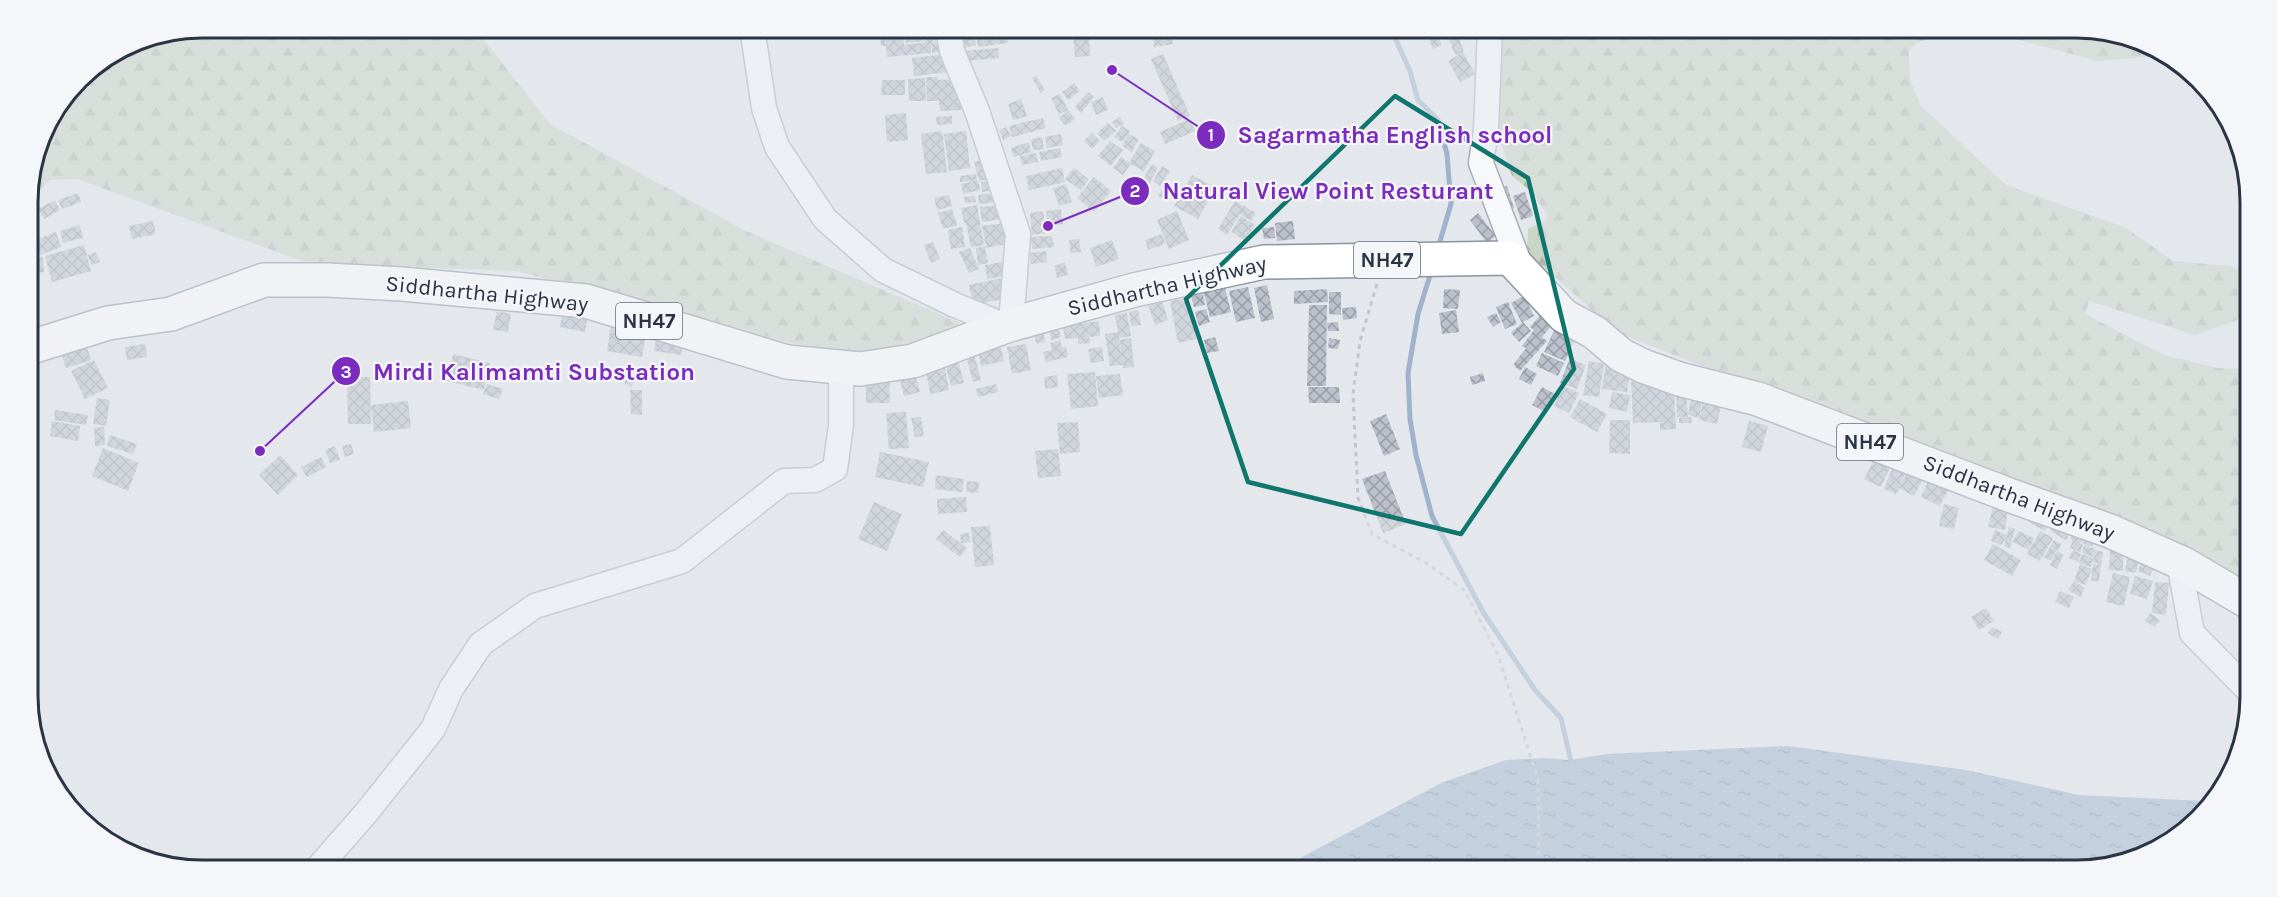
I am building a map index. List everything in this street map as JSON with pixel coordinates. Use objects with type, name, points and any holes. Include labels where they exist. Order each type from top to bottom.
[{"type":"highway","name":"Siddhartha Highway","points":[[38,345],[108,323],[171,314],[264,280],[327,280],[402,284],[586,301],[787,362],[860,369],[913,361],[1009,325],[1134,290],[1264,262],[1516,264],[1564,316],[1593,332],[1621,355],[1643,366],[1678,380],[1758,399],[2110,531],[2184,564],[2240,597]]},
{"type":"street","points":[[754,38],[764,108],[777,147],[825,219],[883,270],[955,305],[1009,325],[1018,234],[977,111],[952,51],[950,38]]},
{"type":"street","points":[[1490,38],[1486,130],[1481,163],[1516,264]]},
{"type":"street","points":[[325,860],[366,813],[433,729],[452,689],[481,644],[535,606],[682,561],[784,481],[815,480],[835,469],[841,425],[841,367]]},
{"type":"street","points":[[2184,564],[2181,573],[2192,633],[2240,682]]},
{"type":"path","points":[[1377,283],[1360,341],[1353,394],[1358,498],[1372,534],[1428,564],[1465,591],[1498,655],[1538,780],[1538,859]]},
{"type":"highlighted area","points":[[1395,96],[1528,178],[1574,369],[1461,534],[1248,482],[1186,299]]},
{"type":"green space","points":[[202,38],[483,38],[550,124],[748,232],[960,323],[942,343],[889,354],[822,351],[516,271],[310,264],[77,179],[50,180],[38,191],[43,159],[50,139],[71,102],[94,78],[111,65],[149,46],[180,39]]},
{"type":"green space","points":[[1497,38],[1934,38],[1918,42],[1909,51],[1910,80],[1921,106],[2006,185],[2126,228],[2173,261],[2230,266],[2240,270],[2240,319],[2195,335],[2089,301],[2085,314],[2164,355],[2218,368],[2240,369],[2240,586],[2132,522],[1919,451],[1618,333],[1527,252],[1528,229],[1546,220],[1547,214],[1532,192],[1512,176],[1495,124]]},
{"type":"green space","points":[[2011,38],[2097,39],[2128,46],[2152,57],[2097,61]]},
{"type":"water","points":[[1788,746],[1966,770],[2079,795],[2201,801],[2175,826],[2148,843],[2128,851],[2086,859],[1299,859],[1441,783],[1506,760],[1545,758],[1569,760],[1607,754]]},
{"type":"building","points":[[880,38],[903,38],[904,45],[925,42],[925,38],[939,38],[939,40],[929,42],[931,42],[931,53],[887,57],[886,46],[881,46]]},
{"type":"building","points":[[905,38],[924,38],[924,41],[906,43]]},
{"type":"building","points":[[963,38],[974,38],[976,45],[965,48]]},
{"type":"building","points":[[977,38],[1007,38],[1008,43],[978,47]]},
{"type":"building","points":[[1073,38],[1089,38],[1090,56],[1075,57]]},
{"type":"building","points":[[1153,38],[1172,38],[1173,44],[1154,47]]},
{"type":"building","points":[[1428,38],[1439,38],[1442,45],[1433,49]]},
{"type":"building","points":[[1445,38],[1459,38],[1464,52],[1455,55],[1449,39]]},
{"type":"building","points":[[944,41],[945,51],[932,53],[931,42]]},
{"type":"building","points":[[998,48],[999,58],[965,61],[964,51]]},
{"type":"building","points":[[1463,52],[1475,74],[1460,82],[1448,61]]},
{"type":"building","points":[[947,54],[950,72],[914,76],[912,58]]},
{"type":"building","points":[[1163,54],[1190,116],[1178,121],[1151,59]]},
{"type":"building","points":[[1036,76],[1045,90],[1041,93],[1032,78]]},
{"type":"building","points":[[926,77],[938,77],[938,80],[960,79],[961,110],[940,111],[939,101],[927,101]]},
{"type":"building","points":[[925,78],[926,101],[909,101],[908,79]]},
{"type":"building","points":[[882,80],[905,80],[905,95],[881,95]]},
{"type":"building","points":[[1074,83],[1080,91],[1068,100],[1062,92]]},
{"type":"building","points":[[1088,92],[1094,97],[1081,113],[1075,107]]},
{"type":"building","points":[[1060,94],[1068,110],[1059,114],[1051,98]]},
{"type":"building","points":[[1103,97],[1108,110],[1096,115],[1091,102]]},
{"type":"building","points":[[1021,99],[1027,116],[1013,120],[1008,104]]},
{"type":"building","points":[[1068,110],[1075,119],[1065,126],[1059,118]]},
{"type":"building","points":[[906,113],[908,140],[887,142],[885,115]]},
{"type":"building","points":[[952,116],[952,124],[937,125],[936,117]]},
{"type":"building","points":[[1120,117],[1124,124],[1116,128],[1112,122]]},
{"type":"building","points":[[1043,118],[1046,128],[1012,137],[1009,126]]},
{"type":"building","points":[[1189,119],[1195,131],[1165,144],[1160,132]]},
{"type":"building","points":[[1108,123],[1116,131],[1104,141],[1097,133]]},
{"type":"building","points":[[1122,126],[1130,131],[1122,142],[1114,137]]},
{"type":"building","points":[[1006,127],[1011,136],[1003,140],[999,130]]},
{"type":"building","points":[[942,131],[947,172],[926,174],[921,134]]},
{"type":"building","points":[[966,131],[970,168],[949,171],[944,134]]},
{"type":"building","points":[[1092,133],[1100,141],[1092,149],[1084,141]]},
{"type":"building","points":[[1061,134],[1063,145],[1047,148],[1045,137]]},
{"type":"building","points":[[1128,134],[1139,139],[1132,152],[1122,146]]},
{"type":"building","points":[[1042,137],[1044,149],[1033,150],[1031,139]]},
{"type":"building","points":[[1110,141],[1123,150],[1111,166],[1098,156]]},
{"type":"building","points":[[1029,142],[1031,152],[1014,157],[1011,148]]},
{"type":"building","points":[[1141,143],[1155,151],[1144,171],[1129,163]]},
{"type":"building","points":[[1060,148],[1062,157],[1041,161],[1039,152]]},
{"type":"building","points":[[1036,153],[1038,162],[1022,165],[1020,156]]},
{"type":"building","points":[[1121,157],[1131,164],[1123,175],[1113,168]]},
{"type":"building","points":[[985,159],[995,177],[979,181],[974,162]]},
{"type":"building","points":[[1152,164],[1158,168],[1149,184],[1143,180]]},
{"type":"building","points":[[1162,166],[1170,171],[1160,186],[1153,181]]},
{"type":"building","points":[[1062,168],[1065,182],[1029,190],[1026,176]]},
{"type":"building","points":[[1074,168],[1089,179],[1081,190],[1065,179]]},
{"type":"building","points":[[976,174],[977,180],[960,182],[960,176]]},
{"type":"building","points":[[1192,175],[1216,188],[1198,219],[1174,206]]},
{"type":"building","points":[[1094,177],[1111,191],[1094,212],[1077,198]]},
{"type":"building","points":[[978,180],[980,190],[963,194],[961,184]]},
{"type":"building","points":[[997,180],[998,190],[982,192],[981,182]]},
{"type":"building","points":[[1066,184],[1072,202],[1059,206],[1053,188]]},
{"type":"building","points":[[1165,184],[1172,188],[1165,200],[1158,196]]},
{"type":"building","points":[[1507,186],[1514,208],[1504,211],[1497,190]]},
{"type":"building","points":[[1525,192],[1533,216],[1521,220],[1513,196]]},
{"type":"building","points":[[78,193],[81,202],[62,209],[58,200]]},
{"type":"building","points":[[999,193],[1000,202],[979,204],[978,195]]},
{"type":"building","points":[[949,195],[952,206],[937,210],[934,198]]},
{"type":"building","points":[[975,196],[976,202],[965,203],[964,197]]},
{"type":"building","points":[[55,200],[60,210],[44,219],[38,209]]},
{"type":"building","points":[[1235,201],[1256,213],[1251,221],[1240,214],[1227,235],[1218,229]]},
{"type":"building","points":[[977,205],[984,245],[971,247],[961,208]]},
{"type":"building","points":[[1000,205],[1002,219],[982,222],[980,207]]},
{"type":"building","points":[[952,209],[957,225],[943,229],[938,213]]},
{"type":"building","points":[[1061,209],[1063,224],[1048,226],[1046,211]]},
{"type":"building","points":[[1043,211],[1046,233],[1032,235],[1030,213]]},
{"type":"building","points":[[1177,211],[1189,240],[1169,249],[1157,220]]},
{"type":"building","points":[[1478,213],[1496,236],[1487,243],[1470,220]]},
{"type":"building","points":[[1241,216],[1255,225],[1245,241],[1231,232]]},
{"type":"building","points":[[153,221],[156,234],[132,239],[129,226]]},
{"type":"building","points":[[1293,221],[1295,239],[1277,241],[1275,223]]},
{"type":"building","points":[[1005,223],[1009,244],[985,248],[988,263],[978,265],[976,248],[986,246],[982,226]]},
{"type":"building","points":[[80,225],[83,238],[63,243],[60,231]]},
{"type":"building","points":[[962,227],[965,247],[951,249],[948,230]]},
{"type":"building","points":[[1274,227],[1275,238],[1264,239],[1262,228]]},
{"type":"building","points":[[56,232],[61,247],[40,255],[38,239]]},
{"type":"building","points":[[1162,234],[1165,244],[1148,250],[1145,240]]},
{"type":"building","points":[[1052,236],[1054,247],[1032,249],[1031,237]]},
{"type":"building","points":[[1079,239],[1081,252],[1070,253],[1069,240]]},
{"type":"building","points":[[1112,240],[1119,259],[1096,267],[1090,248]]},
{"type":"building","points":[[933,242],[940,259],[931,263],[924,245]]},
{"type":"building","points":[[84,245],[91,271],[52,282],[45,256]]},
{"type":"building","points":[[970,248],[979,269],[969,273],[959,252]]},
{"type":"building","points":[[1046,251],[1047,262],[1031,264],[1030,253]]},
{"type":"building","points":[[96,252],[100,262],[91,265],[88,255]]},
{"type":"building","points":[[43,257],[44,272],[38,273],[38,258]]},
{"type":"building","points":[[1008,261],[1010,275],[987,279],[985,265]]},
{"type":"building","points":[[1065,262],[1068,275],[1057,278],[1054,266]]},
{"type":"building","points":[[1003,278],[1008,298],[973,305],[969,285]]},
{"type":"building","points":[[1267,285],[1274,319],[1261,322],[1254,288]]},
{"type":"building","points":[[1248,287],[1255,318],[1236,322],[1229,291]]},
{"type":"building","points":[[1225,288],[1231,312],[1210,317],[1204,293]]},
{"type":"building","points":[[1327,289],[1328,302],[1294,304],[1294,291]]},
{"type":"building","points":[[1444,289],[1460,290],[1458,309],[1443,308]]},
{"type":"building","points":[[1329,292],[1341,292],[1341,315],[1329,314]]},
{"type":"building","points":[[1203,294],[1205,305],[1194,307],[1191,296]]},
{"type":"building","points":[[1524,296],[1534,316],[1523,322],[1531,331],[1519,342],[1511,333],[1522,323],[1511,303]]},
{"type":"building","points":[[1188,297],[1196,339],[1178,343],[1170,301]]},
{"type":"building","points":[[1162,300],[1168,320],[1155,325],[1148,305]]},
{"type":"building","points":[[1508,302],[1517,324],[1505,329],[1496,307]]},
{"type":"building","points":[[1309,305],[1327,305],[1326,386],[1307,386]]},
{"type":"building","points":[[1356,307],[1357,318],[1343,320],[1342,308]]},
{"type":"building","points":[[1206,309],[1210,322],[1199,326],[1195,312]]},
{"type":"building","points":[[1138,310],[1141,325],[1131,326],[1129,312]]},
{"type":"building","points":[[1456,310],[1459,332],[1442,334],[1439,313]]},
{"type":"building","points":[[497,311],[511,314],[508,332],[493,330]]},
{"type":"building","points":[[1127,313],[1131,336],[1119,338],[1121,357],[1120,340],[1131,338],[1134,367],[1110,366],[1105,334],[1118,332],[1115,315]]},
{"type":"building","points":[[1496,313],[1501,322],[1493,327],[1487,317]]},
{"type":"building","points":[[1542,313],[1554,323],[1542,337],[1547,341],[1520,371],[1513,365],[1526,348],[1522,346],[1534,330],[1530,327]]},
{"type":"building","points":[[562,315],[587,320],[585,332],[560,327]]},
{"type":"building","points":[[1099,321],[1100,336],[1090,337],[1088,328],[1090,343],[1078,344],[1078,338],[1065,339],[1063,326]]},
{"type":"building","points":[[1338,322],[1339,331],[1328,331],[1327,323]]},
{"type":"building","points":[[611,323],[647,329],[642,357],[607,351]]},
{"type":"building","points":[[1057,323],[1061,337],[1051,340],[1048,326]]},
{"type":"building","points":[[1557,324],[1578,333],[1565,361],[1544,352]]},
{"type":"building","points":[[1043,330],[1045,342],[1036,343],[1034,331]]},
{"type":"building","points":[[657,335],[684,341],[681,355],[654,351]]},
{"type":"building","points":[[1215,337],[1219,351],[1207,353],[1204,340]]},
{"type":"building","points":[[1329,338],[1340,340],[1338,349],[1328,348]]},
{"type":"building","points":[[1060,340],[1062,347],[1066,347],[1068,357],[1046,362],[1043,352],[1052,350],[1050,343]]},
{"type":"building","points":[[145,344],[147,357],[127,360],[125,347]]},
{"type":"building","points":[[1026,344],[1031,370],[1012,374],[1007,347]]},
{"type":"building","points":[[86,345],[91,360],[66,368],[61,353]]},
{"type":"building","points":[[1001,347],[1004,361],[981,366],[978,352]]},
{"type":"building","points":[[1102,347],[1104,361],[1091,363],[1088,349]]},
{"type":"building","points":[[974,353],[981,380],[973,382],[966,355]]},
{"type":"building","points":[[1542,353],[1564,363],[1558,376],[1536,366]]},
{"type":"building","points":[[453,354],[490,363],[484,390],[447,381]]},
{"type":"building","points":[[1570,358],[1586,365],[1577,389],[1560,383]]},
{"type":"building","points":[[94,360],[108,388],[85,399],[71,371]]},
{"type":"building","points":[[958,360],[964,383],[951,386],[945,363]]},
{"type":"building","points":[[1589,361],[1604,364],[1599,397],[1583,395]]},
{"type":"building","points":[[944,362],[949,390],[930,394],[925,365]]},
{"type":"building","points":[[1606,362],[1631,365],[1627,392],[1602,389]]},
{"type":"building","points":[[1525,367],[1537,374],[1531,385],[1519,379]]},
{"type":"building","points":[[1095,372],[1098,406],[1071,409],[1067,374]]},
{"type":"building","points":[[889,373],[890,403],[866,403],[866,374]]},
{"type":"building","points":[[1483,373],[1485,381],[1472,385],[1470,377]]},
{"type":"building","points":[[630,374],[636,378],[631,387],[624,383]]},
{"type":"building","points":[[1120,374],[1123,395],[1099,398],[1096,376]]},
{"type":"building","points":[[1057,375],[1058,387],[1045,389],[1044,377]]},
{"type":"building","points":[[347,377],[370,377],[371,424],[348,424]]},
{"type":"building","points":[[916,377],[920,392],[904,396],[900,380]]},
{"type":"building","points":[[1657,379],[1658,390],[1674,389],[1676,429],[1660,430],[1660,422],[1633,423],[1631,381]]},
{"type":"building","points":[[487,384],[503,389],[499,399],[483,394]]},
{"type":"building","points":[[996,384],[998,392],[978,397],[976,389]]},
{"type":"building","points":[[1563,386],[1579,393],[1569,413],[1554,406]]},
{"type":"building","points":[[1308,387],[1339,387],[1340,403],[1309,403]]},
{"type":"building","points":[[1542,387],[1557,395],[1547,413],[1532,405]]},
{"type":"building","points":[[630,390],[642,390],[642,415],[631,414]]},
{"type":"building","points":[[1676,391],[1686,391],[1688,417],[1677,417]]},
{"type":"building","points":[[1612,392],[1630,395],[1627,412],[1609,408]]},
{"type":"building","points":[[1692,393],[1703,395],[1699,418],[1688,415]]},
{"type":"building","points":[[1704,397],[1722,401],[1717,424],[1699,420]]},
{"type":"building","points":[[97,398],[110,400],[106,426],[93,424]]},
{"type":"building","points":[[1580,399],[1607,414],[1597,432],[1570,417]]},
{"type":"building","points":[[408,401],[411,428],[374,432],[371,405]]},
{"type":"building","points":[[55,410],[88,415],[86,425],[54,420]]},
{"type":"building","points":[[906,412],[909,448],[889,449],[886,413]]},
{"type":"building","points":[[1386,414],[1400,449],[1384,456],[1370,421]]},
{"type":"building","points":[[921,417],[924,436],[915,437],[911,418]]},
{"type":"building","points":[[1691,417],[1692,423],[1679,423],[1679,418]]},
{"type":"building","points":[[1610,420],[1630,420],[1630,454],[1609,453]]},
{"type":"building","points":[[52,421],[80,426],[78,441],[50,436]]},
{"type":"building","points":[[1749,421],[1768,426],[1761,452],[1742,447]]},
{"type":"building","points":[[1078,422],[1080,452],[1060,454],[1057,423]]},
{"type":"building","points":[[104,427],[105,445],[95,446],[94,428]]},
{"type":"building","points":[[110,435],[137,444],[133,454],[107,446]]},
{"type":"building","points":[[351,444],[354,454],[345,457],[342,446]]},
{"type":"building","points":[[335,446],[340,460],[330,463],[325,450]]},
{"type":"building","points":[[103,448],[139,463],[128,491],[92,476]]},
{"type":"building","points":[[1058,449],[1061,476],[1038,478],[1035,451]]},
{"type":"building","points":[[880,452],[929,462],[923,487],[875,477]]},
{"type":"building","points":[[280,455],[298,475],[278,495],[259,475]]},
{"type":"building","points":[[321,457],[326,467],[307,477],[301,467]]},
{"type":"building","points":[[1875,458],[1891,466],[1881,487],[1864,479]]},
{"type":"building","points":[[1893,466],[1906,471],[1900,486],[1908,471],[1923,479],[1914,496],[1899,488],[1896,494],[1884,489]]},
{"type":"building","points":[[1385,471],[1406,524],[1383,533],[1362,479]]},
{"type":"building","points":[[936,475],[964,479],[962,492],[935,489]]},
{"type":"building","points":[[1930,477],[1950,486],[1940,506],[1921,497]]},
{"type":"building","points":[[967,481],[979,482],[978,493],[966,492]]},
{"type":"building","points":[[966,497],[967,512],[938,514],[937,499]]},
{"type":"building","points":[[874,502],[902,514],[887,551],[858,539]]},
{"type":"building","points":[[1944,504],[1959,508],[1954,529],[1939,526]]},
{"type":"building","points":[[1993,507],[2008,510],[2005,530],[1988,527]]},
{"type":"building","points":[[2033,511],[2051,522],[2045,531],[2027,521]]},
{"type":"building","points":[[2057,518],[2073,527],[2066,540],[2050,531]]},
{"type":"building","points":[[990,526],[994,565],[975,567],[971,527]]},
{"type":"building","points":[[2009,527],[2015,529],[2010,548],[2004,546]]},
{"type":"building","points":[[2074,528],[2096,535],[2092,547],[2082,543],[2085,535],[2081,543],[2070,539]]},
{"type":"building","points":[[943,530],[967,548],[960,557],[936,539]]},
{"type":"building","points":[[1995,530],[2007,535],[2002,545],[1991,541]]},
{"type":"building","points":[[2018,531],[2034,538],[2029,550],[2013,542]]},
{"type":"building","points":[[2040,531],[2053,538],[2049,546],[2046,544],[2048,547],[2040,561],[2027,554]]},
{"type":"building","points":[[969,533],[970,542],[961,543],[960,534]]},
{"type":"building","points":[[2054,540],[2061,544],[2058,551],[2050,547]]},
{"type":"building","points":[[2073,540],[2083,545],[2080,552],[2070,548]]},
{"type":"building","points":[[1993,544],[2021,560],[2012,576],[1984,560]]},
{"type":"building","points":[[2084,545],[2095,549],[2093,557],[2082,553]]},
{"type":"building","points":[[2050,547],[2056,551],[2051,561],[2044,557]]},
{"type":"building","points":[[2073,550],[2081,554],[2078,562],[2069,558]]},
{"type":"building","points":[[2095,550],[2103,552],[2101,564],[2093,562]]},
{"type":"building","points":[[2057,551],[2064,555],[2057,569],[2050,565]]},
{"type":"building","points":[[2110,551],[2123,552],[2123,571],[2109,570]]},
{"type":"building","points":[[2082,554],[2093,558],[2091,567],[2079,563]]},
{"type":"building","points":[[2128,555],[2139,558],[2136,573],[2125,571]]},
{"type":"building","points":[[2141,562],[2154,567],[2150,576],[2138,571]]},
{"type":"building","points":[[2080,564],[2092,569],[2086,585],[2074,581]]},
{"type":"building","points":[[2093,564],[2101,565],[2099,581],[2091,581]]},
{"type":"building","points":[[2113,573],[2130,577],[2124,606],[2106,602]]},
{"type":"building","points":[[2135,576],[2153,581],[2147,599],[2130,594]]},
{"type":"building","points":[[2074,581],[2085,588],[2080,597],[2068,590]]},
{"type":"building","points":[[2155,582],[2169,583],[2166,615],[2152,613]]},
{"type":"building","points":[[2060,591],[2074,597],[2069,608],[2055,602]]},
{"type":"building","points":[[1986,608],[1994,621],[1979,630],[1971,617]]},
{"type":"building","points":[[2150,613],[2160,620],[2155,627],[2145,621]]},
{"type":"building","points":[[1992,627],[2002,632],[1998,639],[1988,633]]},
{"type":"waterway","points":[[1395,38],[1410,71],[1418,100],[1438,120],[1447,154],[1451,204],[1438,248]]},
{"type":"waterway","points":[[1432,269],[1418,314],[1408,373],[1410,419],[1416,455],[1432,516],[1483,612],[1535,690],[1561,718],[1572,766]]},
{"type":"place","name":"Sagarmatha English school","points":[[1112,70]]},
{"type":"place","name":"Natural View Point Resturant","points":[[1048,226]]},
{"type":"place","name":"Mirdi Kalimamti Substation","points":[[260,451]]}]
